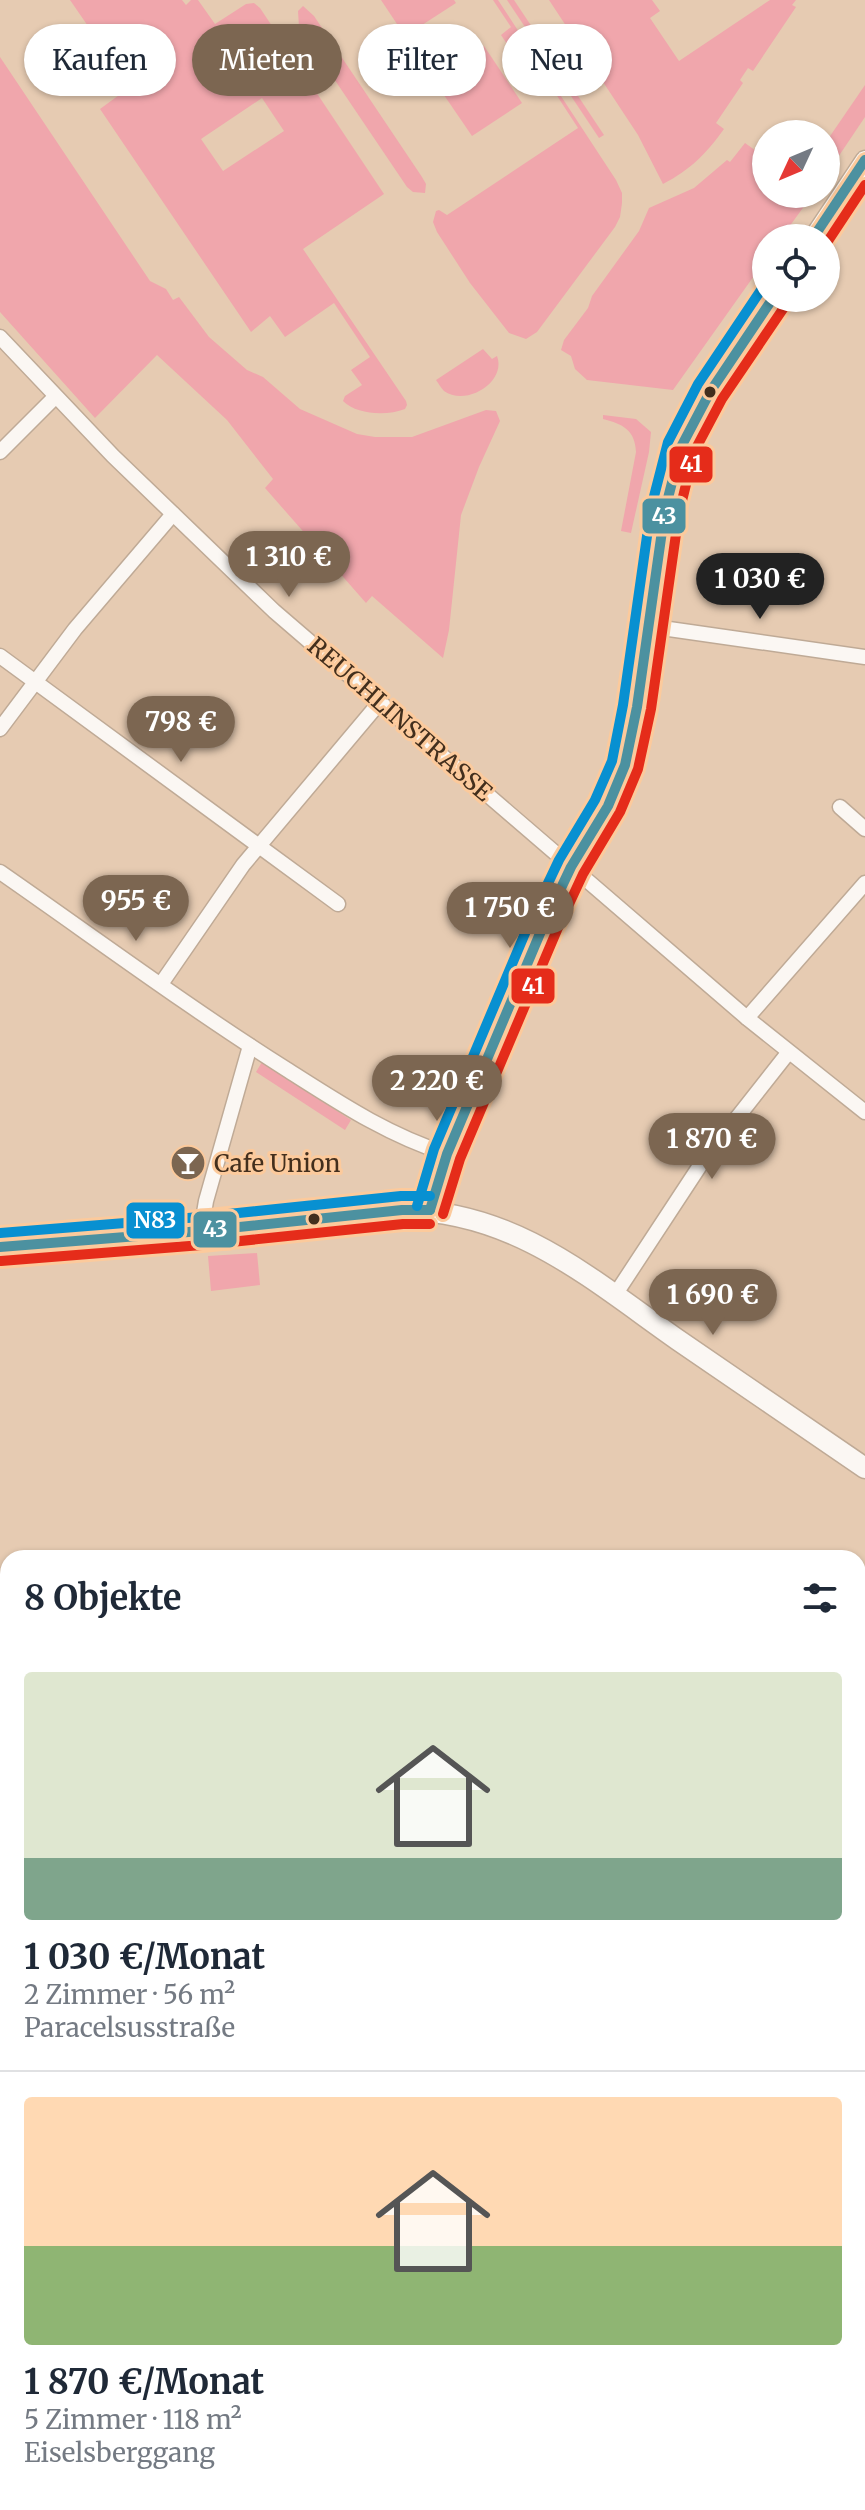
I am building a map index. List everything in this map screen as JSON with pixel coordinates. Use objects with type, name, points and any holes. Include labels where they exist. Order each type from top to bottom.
[{"type":"main road","points":[[0,1247],[201,1231],[402,1210],[430,1210],[460,1216],[521,1236],[574,1265],[865,1468]]},
{"type":"street","points":[[822,224],[865,160]]},
{"type":"street","points":[[430,1210],[447,1154],[544,924],[571,867],[608,806],[625,765],[635,718],[665,510],[681,447],[710,392],[764,312]]},
{"type":"street","name":"REUCHLINSTRASSE","points":[[0,337],[55,397],[274,611],[788,1053],[865,1112]]},
{"type":"street","points":[[0,452],[55,397]]},
{"type":"street","points":[[0,729],[75,629],[173,514]]},
{"type":"street","points":[[648,626],[865,657]]},
{"type":"street","points":[[0,656],[338,904]]},
{"type":"street","points":[[161,984],[259,844],[380,702]]},
{"type":"street","points":[[840,807],[865,829]]},
{"type":"street","points":[[0,872],[250,1046],[374,1124],[403,1139],[447,1154]]},
{"type":"street","points":[[747,1018],[865,883]]},
{"type":"street","points":[[201,1231],[206,1201],[250,1046]]},
{"type":"street","points":[[615,1295],[703,1161],[788,1053]]},
{"type":"shaded area","points":[[70,0],[182,0],[186,5],[191,0],[198,0],[215,24],[192,24],[192,96],[319,96],[384,194],[303,249],[406,401],[405,409],[372,413],[356,409],[343,401],[345,396],[362,385],[351,370],[370,357],[334,303],[285,337],[270,316],[251,332],[100,109],[118,96],[176,96],[176,24],[87,24]],"holes":[[[262,98],[284,131],[223,171],[201,139]]]},
{"type":"shaded area","points":[[381,0],[454,0],[456,3],[424,24],[397,24]]},
{"type":"shaded area","points":[[493,0],[498,0],[514,24],[509,24]]},
{"type":"shaded area","points":[[507,0],[514,0],[530,24],[523,24]]},
{"type":"shaded area","points":[[549,0],[652,0],[660,11],[650,18],[679,61],[770,0],[796,0],[792,5],[796,7],[753,71],[748,68],[740,80],[743,83],[716,123],[724,129],[704,154],[663,184],[638,135],[612,96],[612,24],[565,24]]},
{"type":"shaded area","points":[[254,3],[271,24],[215,24],[246,4]]},
{"type":"shaded area","points":[[303,6],[319,24],[299,24],[298,11]]},
{"type":"shaded area","points":[[486,49],[502,73],[502,96],[517,96],[522,103],[472,136],[445,96],[486,96]]},
{"type":"shaded area","points":[[0,57],[150,281],[166,289],[173,300],[179,297],[209,337],[300,409],[357,434],[375,437],[412,437],[486,410],[496,411],[500,421],[461,515],[449,630],[443,658],[372,596],[366,603],[265,488],[273,479],[227,420],[157,355],[95,418],[0,312]]},
{"type":"shaded area","points":[[342,58],[358,82],[358,96],[368,96],[426,184],[425,193],[413,192],[342,91]]},
{"type":"shaded area","points":[[865,85],[865,117],[840,154],[840,122]]},
{"type":"shaded area","points":[[557,96],[561,96],[616,180],[622,193],[620,217],[537,332],[526,339],[509,333],[470,283],[433,222],[436,211],[447,215],[578,128]]},
{"type":"shaded area","points":[[571,96],[578,96],[604,135],[599,138]]},
{"type":"shaded area","points":[[745,143],[752,148],[752,208],[803,208],[791,224],[752,224],[752,279],[673,390],[587,380],[575,369],[571,356],[561,350],[564,340],[639,231],[649,208],[694,188],[727,160],[730,162]]},
{"type":"shaded area","points":[[483,349],[492,359],[497,356],[496,375],[490,383],[473,394],[463,396],[444,391],[436,380]]},
{"type":"shaded area","points":[[603,415],[636,419],[651,432],[631,533],[621,531],[635,444],[627,429],[603,419]]},
{"type":"shaded area","points":[[262,1062],[351,1120],[345,1130],[256,1072]]},
{"type":"shaded area","points":[[257,1253],[260,1285],[211,1291],[208,1256]]},
{"type":"transit line","name":"43","points":[[822,224],[865,160]]},
{"type":"transit line","name":"41","points":[[839,224],[865,185]]},
{"type":"transit line","name":"N83","points":[[417,1206],[434,1149],[531,919],[559,860],[595,800],[612,761],[651,508],[668,442],[698,384],[752,303]]},
{"type":"transit line","name":"43","points":[[430,1210],[447,1154],[544,924],[571,867],[608,806],[625,765],[637,707],[665,510],[681,447],[710,392],[764,312]]},
{"type":"transit line","name":"41","points":[[443,1214],[460,1159],[557,930],[583,874],[620,812],[638,769],[651,709],[679,513],[694,452],[722,399],[781,312]]},
{"type":"transit line","name":"N83","points":[[0,1233],[200,1217],[401,1196],[430,1196]]},
{"type":"transit line","name":"43","points":[[0,1247],[201,1231],[402,1210],[430,1210]]},
{"type":"transit line","name":"41","points":[[1,1261],[430,1224]]},
{"type":"place","name":"Cafe Union","points":[[188,1163]]}]
